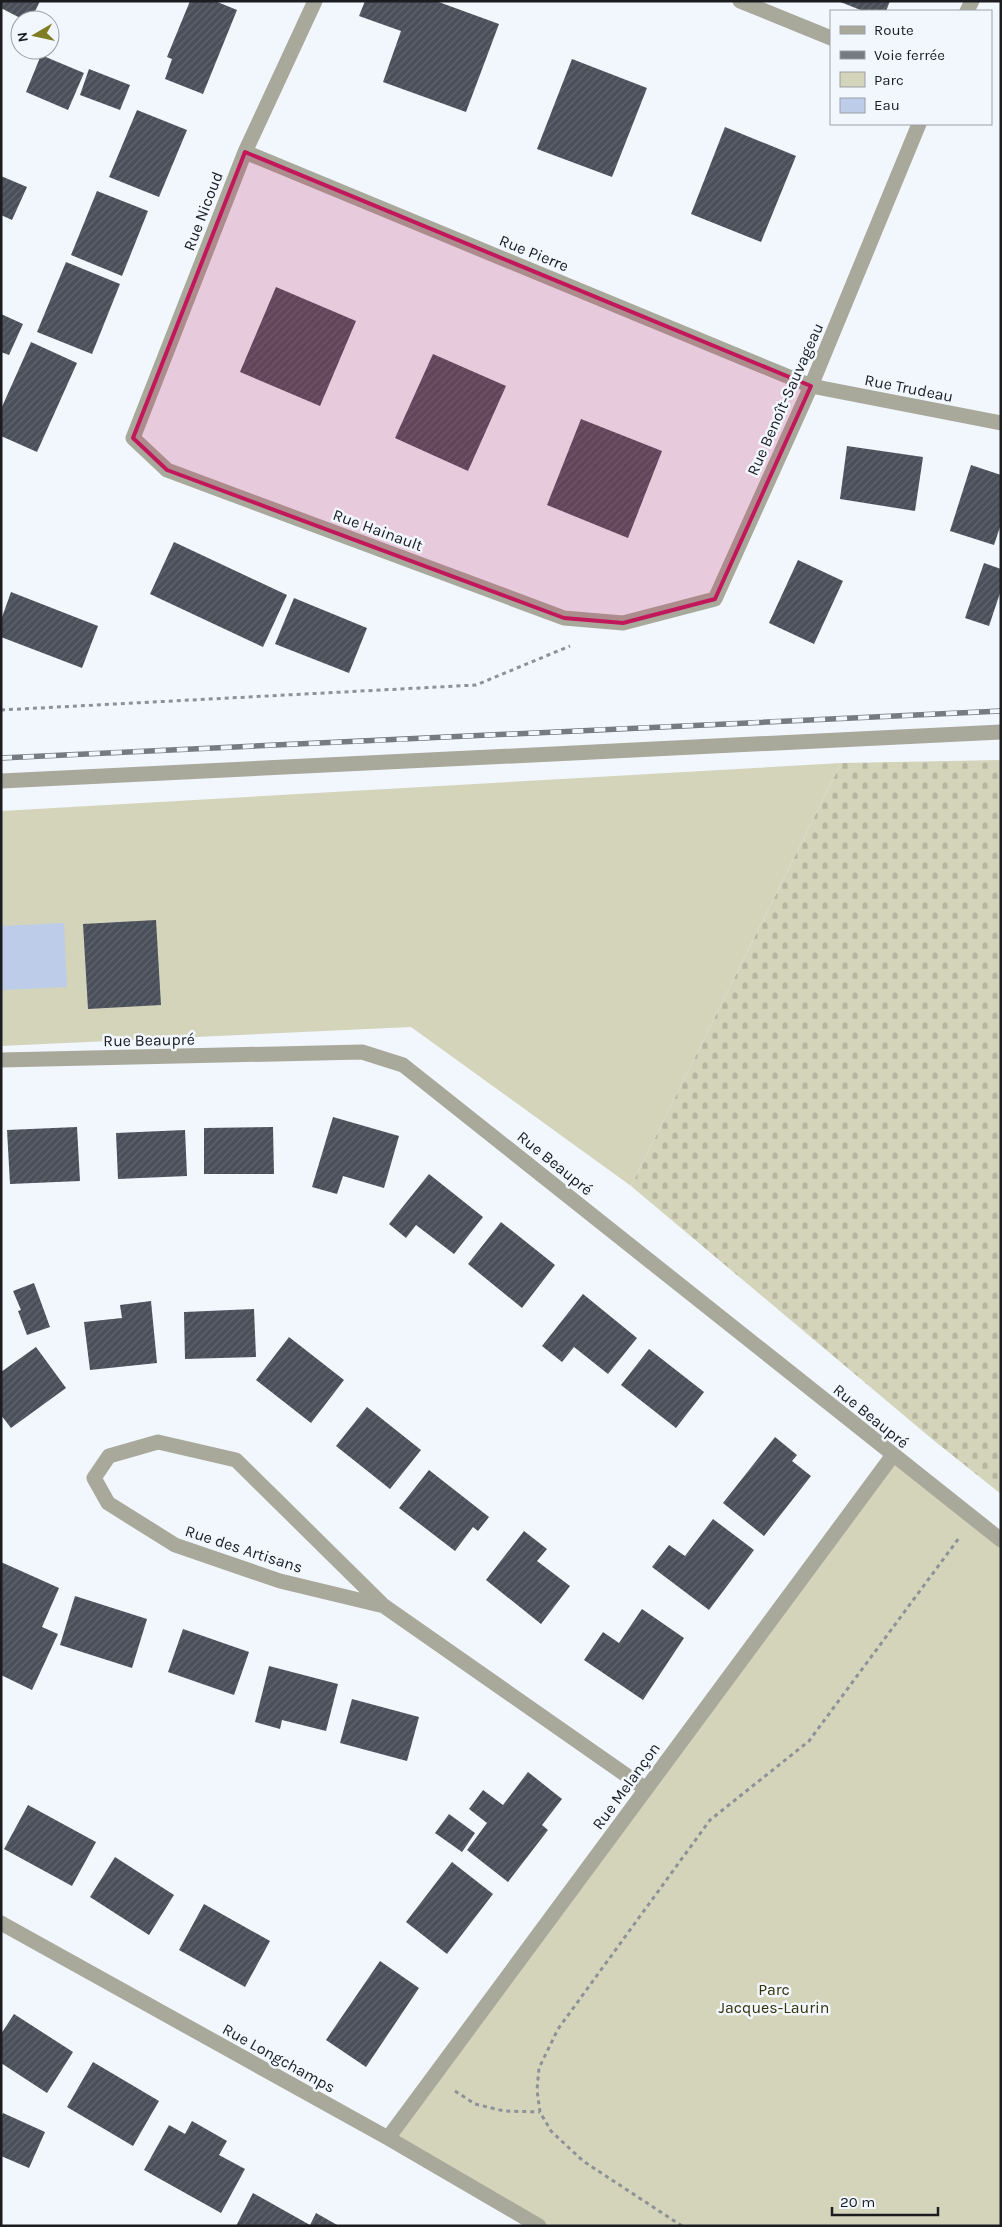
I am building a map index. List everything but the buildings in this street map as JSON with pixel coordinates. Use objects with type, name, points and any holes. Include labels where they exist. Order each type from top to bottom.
[{"type":"street","name":"Rue Nicoud","points":[[133,438],[245,152],[315,1]]},
{"type":"street","points":[[740,1],[830,38]]},
{"type":"street","name":"Rue Benoît-Sauvageau","points":[[623,623],[715,599],[811,386],[919,125]]},
{"type":"street","name":"Rue Pierre","points":[[245,152],[811,386]]},
{"type":"street","name":"Rue Trudeau","points":[[811,386],[1001,423]]},
{"type":"street","name":"Rue Hainault","points":[[133,438],[167,470],[564,618],[623,623]]},
{"type":"street","points":[[1,781],[1001,732]]},
{"type":"street","name":"Rue Beaupré","points":[[1,1060],[362,1052],[403,1065],[1001,1540]]},
{"type":"street","name":"Rue des Artisans","points":[[384,1606],[280,1581],[175,1545],[108,1503],[94,1478],[109,1456],[158,1442],[236,1460],[384,1606],[646,1789]]},
{"type":"street","name":"Rue Melançon","points":[[388,2138],[893,1455]]},
{"type":"street","name":"Rue Longchamps","points":[[1,1923],[388,2138],[539,2226]]},
{"type":"path","points":[[1,710],[476,685],[577,642]]},
{"type":"path","points":[[682,2226],[583,2161],[551,2131],[540,2112],[537,2090],[539,2068],[558,2029],[569,2013],[710,1820],[809,1741],[974,1519]]},
{"type":"path","points":[[433,2076],[475,2104],[504,2111],[540,2112]]},
{"type":"highlighted area","points":[[245,152],[811,386],[715,599],[623,623],[564,618],[167,470],[133,438]]},
{"type":"green space","points":[[1001,760],[1001,1494],[932,1439],[631,1186],[841,763]]},
{"type":"green space","points":[[841,763],[631,1186],[411,1027],[1,1046],[1,811]]},
{"type":"green space","name":"Parc Jacques-Laurin","points":[[893,1455],[1001,1539],[1001,2226],[539,2226],[388,2138]]},
{"type":"water","points":[[64,923],[67,987],[1,990],[1,926]]},
{"type":"railway","points":[[1,758],[1001,711]]}]
